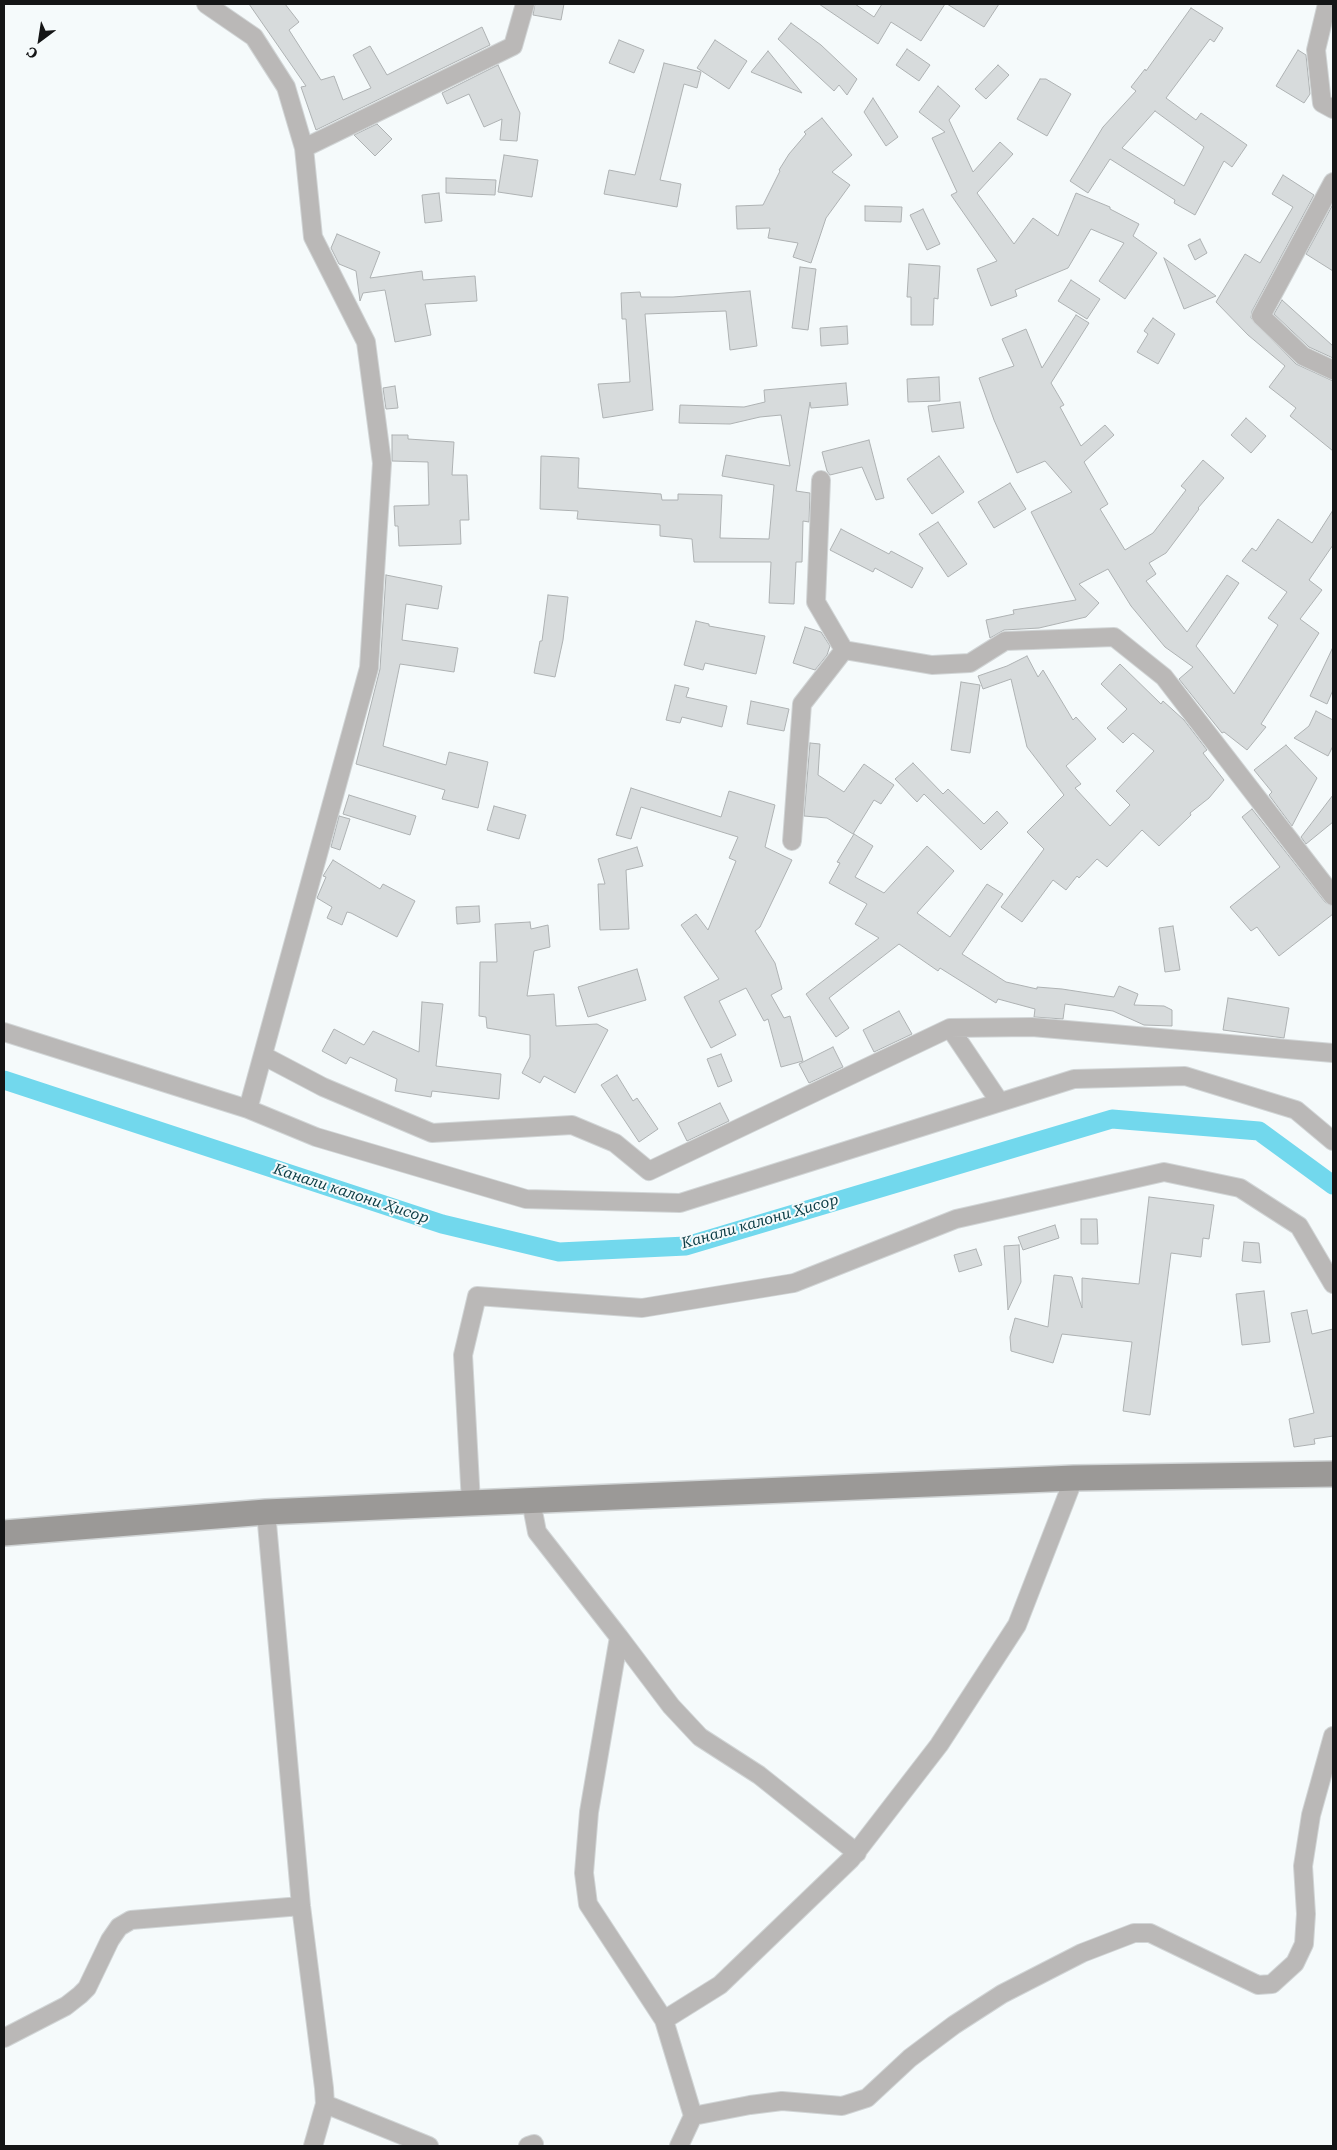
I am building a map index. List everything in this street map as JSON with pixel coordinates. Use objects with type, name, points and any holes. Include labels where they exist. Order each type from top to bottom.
[{"type":"main road","points":[[4,1533],[266,1512],[1074,1478],[1333,1474]]},
{"type":"street","points":[[206,4],[254,36],[286,87],[304,148],[312,237],[366,342],[382,464],[369,668],[248,1109]]},
{"type":"street","points":[[304,148],[513,46],[525,4]]},
{"type":"street","points":[[1327,4],[1316,50],[1322,103],[1333,110]]},
{"type":"street","points":[[1333,182],[1261,316],[1303,356],[1333,370]]},
{"type":"street","points":[[821,480],[816,602],[844,650]]},
{"type":"street","points":[[844,650],[932,665],[970,663],[1005,642],[1114,637],[1164,677],[1333,896]]},
{"type":"street","points":[[792,841],[802,704],[844,650]]},
{"type":"street","points":[[264,1056],[322,1087],[432,1133],[572,1125],[615,1143],[649,1171],[950,1028],[1032,1027],[1333,1053]]},
{"type":"street","points":[[950,1028],[998,1102]]},
{"type":"street","points":[[4,1032],[248,1109],[316,1137],[526,1199],[680,1203],[1074,1079],[1185,1076],[1296,1110],[1333,1141]]},
{"type":"street","points":[[471,1503],[463,1354],[477,1296],[642,1308],[794,1283],[956,1219],[1164,1172],[1240,1188],[1299,1226],[1333,1284]]},
{"type":"street","points":[[664,2020],[720,1984],[857,1853],[939,1745],[1017,1625],[1074,1478]]},
{"type":"street","points":[[531,1501],[537,1532],[671,1706],[700,1737],[759,1776],[857,1853]]},
{"type":"street","points":[[266,1512],[301,1906],[325,2104],[313,2146]]},
{"type":"street","points":[[619,1637],[589,1812],[584,1873],[588,1904],[664,2020],[693,2116],[679,2146]]},
{"type":"street","points":[[693,2116],[782,2101],[842,2106],[867,2098],[910,2058],[954,2025],[1002,1994],[1082,1952],[1134,1933],[1150,1933],[1258,1985],[1272,1984],[1295,1963],[1304,1944],[1306,1914],[1304,1866],[1311,1815],[1333,1736]]},
{"type":"street","points":[[4,2038],[66,2006],[80,1996],[87,1988],[110,1940],[119,1927],[131,1920],[301,1906]]},
{"type":"street","points":[[325,2104],[429,2146]]},
{"type":"building","points":[[249,4],[285,4],[299,22],[289,30],[321,80],[334,76],[343,100],[371,88],[353,55],[370,46],[387,75],[482,27],[490,45],[316,130],[301,87],[306,86]]},
{"type":"building","points":[[535,4],[564,4],[561,20],[533,15]]},
{"type":"building","points":[[819,4],[855,4],[874,17],[882,4],[945,4],[921,41],[891,22],[878,44]]},
{"type":"building","points":[[947,4],[999,4],[984,27]]},
{"type":"building","points":[[1191,8],[1223,28],[1214,42],[1210,39],[1166,98],[1196,120],[1201,113],[1247,145],[1232,167],[1224,161],[1195,215],[1174,203],[1175,200],[1110,159],[1088,193],[1070,181],[1103,127],[1136,91],[1131,87],[1145,69],[1146,71]],"holes":[[[1155,111],[1204,147],[1184,186],[1122,148]]]},
{"type":"building","points":[[791,23],[821,45],[857,79],[847,95],[839,85],[834,91],[778,39]]},
{"type":"building","points":[[619,40],[644,50],[634,73],[609,63]]},
{"type":"building","points":[[715,40],[747,61],[729,89],[697,68]]},
{"type":"building","points":[[907,49],[930,65],[919,81],[896,65]]},
{"type":"building","points":[[1298,50],[1306,55],[1310,94],[1304,103],[1276,86]]},
{"type":"building","points":[[768,51],[802,93],[751,72]]},
{"type":"building","points":[[664,63],[701,72],[697,88],[684,84],[660,180],[681,184],[677,207],[604,194],[609,170],[635,175]]},
{"type":"building","points":[[498,65],[520,113],[517,141],[500,140],[502,119],[484,127],[469,94],[447,104],[442,93]]},
{"type":"building","points":[[998,65],[1009,75],[986,99],[975,89]]},
{"type":"building","points":[[1040,79],[1046,79],[1071,94],[1047,136],[1017,119]]},
{"type":"building","points":[[938,86],[960,106],[949,120],[973,172],[1000,142],[1013,154],[977,193],[1014,244],[1033,218],[1058,236],[1076,193],[1110,207],[1110,209],[1139,224],[1133,236],[1157,253],[1125,299],[1099,281],[1124,243],[1091,229],[1068,268],[1015,290],[1017,296],[991,306],[977,269],[997,261],[951,195],[957,192],[932,138],[945,132],[919,112]]},
{"type":"building","points":[[873,98],[898,137],[886,146],[864,112]]},
{"type":"building","points":[[822,118],[852,155],[832,172],[850,185],[826,218],[811,263],[793,257],[798,243],[768,238],[770,228],[737,229],[736,206],[763,205],[779,170],[789,154],[806,134],[804,132]]},
{"type":"building","points":[[377,124],[392,139],[375,156],[354,135]]},
{"type":"building","points":[[504,155],[538,160],[532,197],[498,192]]},
{"type":"building","points":[[1283,175],[1314,195],[1252,311],[1251,318],[1296,364],[1333,381],[1333,451],[1290,416],[1296,408],[1269,387],[1285,366],[1248,335],[1216,302],[1245,254],[1260,263],[1293,207],[1272,194]]},
{"type":"building","points":[[446,178],[496,180],[495,195],[446,193]]},
{"type":"building","points":[[439,193],[442,221],[425,223],[422,195]]},
{"type":"building","points":[[865,206],[902,207],[901,222],[865,221]]},
{"type":"building","points":[[1333,206],[1333,271],[1306,254]]},
{"type":"building","points":[[923,209],[940,244],[927,250],[910,215]]},
{"type":"building","points":[[337,234],[380,252],[370,278],[422,271],[423,280],[475,276],[477,301],[425,304],[431,335],[395,342],[385,290],[363,293],[360,301],[356,271],[339,264],[331,248]]},
{"type":"building","points":[[1200,239],[1207,253],[1195,260],[1188,245]]},
{"type":"building","points":[[1164,258],[1216,296],[1184,309]]},
{"type":"building","points":[[909,264],[940,266],[938,299],[934,298],[933,325],[911,325],[911,297],[907,297]]},
{"type":"building","points":[[800,267],[816,269],[808,330],[792,328]]},
{"type":"building","points":[[1071,280],[1100,299],[1087,319],[1058,301]]},
{"type":"building","points":[[750,291],[757,346],[730,350],[726,311],[645,314],[653,410],[603,418],[598,384],[630,382],[626,319],[622,319],[621,293],[640,292],[641,297],[673,297]]},
{"type":"building","points":[[1282,300],[1333,346],[1333,358],[1309,347],[1274,314]]},
{"type":"building","points":[[1076,315],[1089,323],[1051,383],[1064,405],[1060,407],[1081,446],[1105,425],[1114,435],[1084,462],[1108,504],[1100,509],[1125,550],[1153,533],[1186,490],[1181,486],[1203,460],[1224,478],[1198,508],[1166,553],[1149,563],[1156,574],[1146,581],[1187,632],[1227,575],[1239,583],[1196,646],[1234,694],[1278,625],[1268,618],[1287,592],[1242,561],[1252,548],[1256,551],[1278,519],[1312,543],[1333,510],[1333,545],[1309,580],[1322,590],[1300,619],[1319,633],[1261,724],[1266,727],[1247,750],[1224,732],[1222,733],[1179,679],[1193,667],[1165,647],[1131,606],[1108,569],[1079,584],[1099,603],[1086,617],[1039,628],[1004,630],[990,638],[986,620],[1014,614],[1013,610],[1076,600],[1031,512],[1072,492],[1045,461],[1017,473],[994,420],[979,378],[1014,366],[1002,339],[1026,329],[1042,368]]},
{"type":"building","points":[[1153,318],[1175,334],[1158,364],[1137,352],[1148,334],[1144,331]]},
{"type":"building","points":[[847,326],[848,344],[821,346],[820,328]]},
{"type":"building","points":[[939,377],[940,401],[908,402],[907,379]]},
{"type":"building","points":[[846,383],[848,405],[811,408],[810,402],[796,491],[810,493],[809,522],[803,521],[802,562],[796,562],[794,604],[769,603],[771,562],[694,562],[692,539],[660,536],[660,525],[577,519],[578,511],[540,509],[541,456],[579,458],[578,488],[661,494],[662,500],[678,500],[678,494],[722,495],[720,538],[769,539],[774,485],[722,476],[726,455],[790,466],[781,415],[760,417],[730,424],[679,423],[680,405],[744,407],[765,402],[764,390]]},
{"type":"building","points":[[395,386],[398,408],[386,409],[383,388]]},
{"type":"building","points":[[960,402],[964,428],[932,432],[928,406]]},
{"type":"building","points":[[1246,418],[1266,436],[1251,453],[1231,435]]},
{"type":"building","points":[[392,435],[408,435],[408,439],[454,442],[452,475],[467,475],[469,520],[460,520],[461,544],[399,546],[394,506],[429,505],[428,462],[392,461]]},
{"type":"building","points":[[869,440],[884,498],[876,500],[862,467],[830,475],[827,471],[822,452]]},
{"type":"building","points":[[939,456],[964,492],[932,514],[907,479]]},
{"type":"building","points":[[1010,483],[1026,509],[994,528],[978,502]]},
{"type":"building","points":[[938,522],[967,564],[948,577],[919,534]]},
{"type":"building","points":[[841,529],[889,554],[891,551],[923,568],[912,588],[875,568],[873,572],[830,550]]},
{"type":"building","points":[[386,575],[442,586],[438,609],[406,604],[402,640],[458,648],[454,672],[400,664],[383,746],[446,765],[449,752],[488,762],[478,808],[442,799],[445,790],[356,764],[380,669]]},
{"type":"building","points":[[548,595],[568,597],[563,640],[555,677],[534,673],[540,641],[542,641]]},
{"type":"building","points":[[696,621],[709,624],[709,626],[765,636],[756,674],[705,663],[703,670],[684,665]]},
{"type":"building","points":[[805,627],[821,632],[830,646],[827,655],[815,670],[793,663]]},
{"type":"building","points":[[1333,647],[1333,690],[1327,704],[1310,696]]},
{"type":"building","points":[[1027,656],[1038,677],[1043,670],[1073,720],[1076,717],[1096,739],[1066,766],[1081,784],[1075,788],[1110,826],[1130,805],[1116,791],[1154,751],[1133,733],[1123,743],[1107,728],[1127,709],[1101,684],[1120,664],[1161,704],[1163,701],[1184,720],[1207,750],[1203,753],[1224,780],[1209,798],[1190,813],[1191,815],[1159,846],[1142,830],[1107,867],[1097,859],[1079,878],[1077,876],[1066,890],[1053,880],[1022,922],[1001,907],[1044,849],[1027,832],[1064,795],[1027,747],[1011,679],[983,689],[978,676],[1007,666]]},
{"type":"building","points":[[961,682],[980,685],[970,753],[951,750]]},
{"type":"building","points":[[675,685],[689,688],[686,697],[727,706],[722,727],[682,717],[680,723],[666,720]]},
{"type":"building","points":[[751,701],[789,709],[784,731],[747,724]]},
{"type":"building","points":[[1316,711],[1333,720],[1333,746],[1328,756],[1294,738],[1309,726]]},
{"type":"building","points":[[810,743],[820,744],[818,775],[844,792],[864,764],[894,785],[881,804],[874,800],[853,834],[827,818],[804,816]]},
{"type":"building","points":[[1286,745],[1317,778],[1292,826],[1269,795],[1272,792],[1254,770]]},
{"type":"building","points":[[913,763],[943,794],[948,789],[984,824],[997,811],[1008,823],[981,850],[924,794],[917,802],[895,779]]},
{"type":"building","points":[[631,788],[721,817],[729,791],[775,805],[765,847],[792,860],[760,927],[755,931],[775,963],[782,989],[771,995],[784,1018],[790,1016],[803,1061],[781,1067],[768,1019],[764,1021],[746,988],[719,1001],[736,1035],[711,1048],[684,997],[719,979],[681,925],[696,914],[708,930],[736,861],[729,858],[738,837],[641,807],[631,839],[616,835]]},
{"type":"building","points":[[349,795],[416,816],[410,835],[343,814]]},
{"type":"building","points":[[1333,795],[1333,822],[1306,844],[1301,837]]},
{"type":"building","points":[[494,806],[526,815],[519,839],[487,830]]},
{"type":"building","points":[[1252,809],[1325,902],[1333,906],[1333,914],[1279,956],[1257,927],[1251,931],[1230,907],[1280,867],[1242,817]]},
{"type":"building","points":[[339,816],[350,819],[340,850],[331,847]]},
{"type":"building","points":[[854,834],[873,846],[855,877],[884,893],[927,846],[954,871],[917,913],[950,937],[987,884],[1003,894],[962,954],[1006,982],[1037,989],[1037,987],[1062,989],[1114,997],[1119,986],[1138,994],[1134,1005],[1164,1006],[1172,1010],[1172,1026],[1144,1025],[1113,1011],[1065,1004],[1063,1019],[1034,1017],[1035,1009],[998,999],[996,1003],[940,968],[938,971],[899,944],[829,998],[849,1028],[836,1037],[806,994],[879,938],[855,924],[867,904],[829,883],[840,863],[837,862]]},
{"type":"building","points":[[637,847],[643,866],[626,870],[629,929],[600,930],[598,884],[605,884],[598,859]]},
{"type":"building","points":[[333,860],[380,889],[383,884],[415,901],[397,937],[351,913],[347,912],[342,925],[327,918],[332,907],[317,898],[326,877],[323,876]]},
{"type":"building","points":[[479,906],[480,922],[457,924],[456,907]]},
{"type":"building","points":[[530,922],[531,929],[548,925],[550,947],[534,951],[527,996],[554,994],[556,1026],[597,1024],[608,1030],[575,1093],[544,1076],[540,1083],[522,1073],[530,1057],[530,1035],[487,1028],[486,1017],[479,1016],[480,962],[497,962],[495,924]]},
{"type":"building","points":[[1173,926],[1180,970],[1165,972],[1159,928]]},
{"type":"building","points":[[637,969],[646,1000],[588,1017],[578,987]]},
{"type":"building","points":[[1228,998],[1289,1008],[1284,1038],[1223,1030]]},
{"type":"building","points":[[422,1002],[443,1004],[436,1066],[501,1074],[499,1099],[432,1091],[431,1097],[395,1091],[397,1079],[350,1057],[346,1064],[322,1051],[334,1029],[364,1045],[373,1031],[419,1052]]},
{"type":"building","points":[[899,1011],[912,1034],[874,1052],[863,1030]]},
{"type":"building","points":[[833,1047],[843,1067],[809,1083],[799,1064]]},
{"type":"building","points":[[721,1054],[732,1081],[718,1087],[707,1059]]},
{"type":"building","points":[[617,1075],[633,1101],[637,1098],[658,1129],[639,1142],[601,1085]]},
{"type":"building","points":[[720,1103],[729,1121],[687,1141],[678,1123]]},
{"type":"building","points":[[1149,1197],[1214,1205],[1209,1239],[1203,1238],[1201,1257],[1171,1253],[1150,1415],[1123,1411],[1132,1342],[1062,1334],[1053,1363],[1011,1351],[1010,1337],[1015,1318],[1048,1327],[1054,1275],[1072,1277],[1082,1308],[1082,1278],[1139,1284]]},
{"type":"building","points":[[1081,1219],[1097,1219],[1098,1244],[1081,1244]]},
{"type":"building","points":[[1055,1225],[1059,1238],[1023,1250],[1018,1237]]},
{"type":"building","points":[[1244,1242],[1259,1243],[1261,1263],[1242,1261]]},
{"type":"building","points":[[1019,1245],[1021,1282],[1008,1310],[1004,1246]]},
{"type":"building","points":[[976,1249],[982,1265],[959,1272],[954,1255]]},
{"type":"building","points":[[1264,1291],[1270,1342],[1242,1345],[1236,1294]]},
{"type":"building","points":[[1307,1310],[1312,1334],[1333,1329],[1333,1436],[1314,1439],[1315,1444],[1294,1447],[1289,1419],[1314,1413],[1291,1313]]},
{"type":"waterway","name":"Канали калони Ҳисор","points":[[4,1080],[442,1224],[559,1252],[686,1246],[1112,1119],[1259,1131],[1333,1185]]}]
